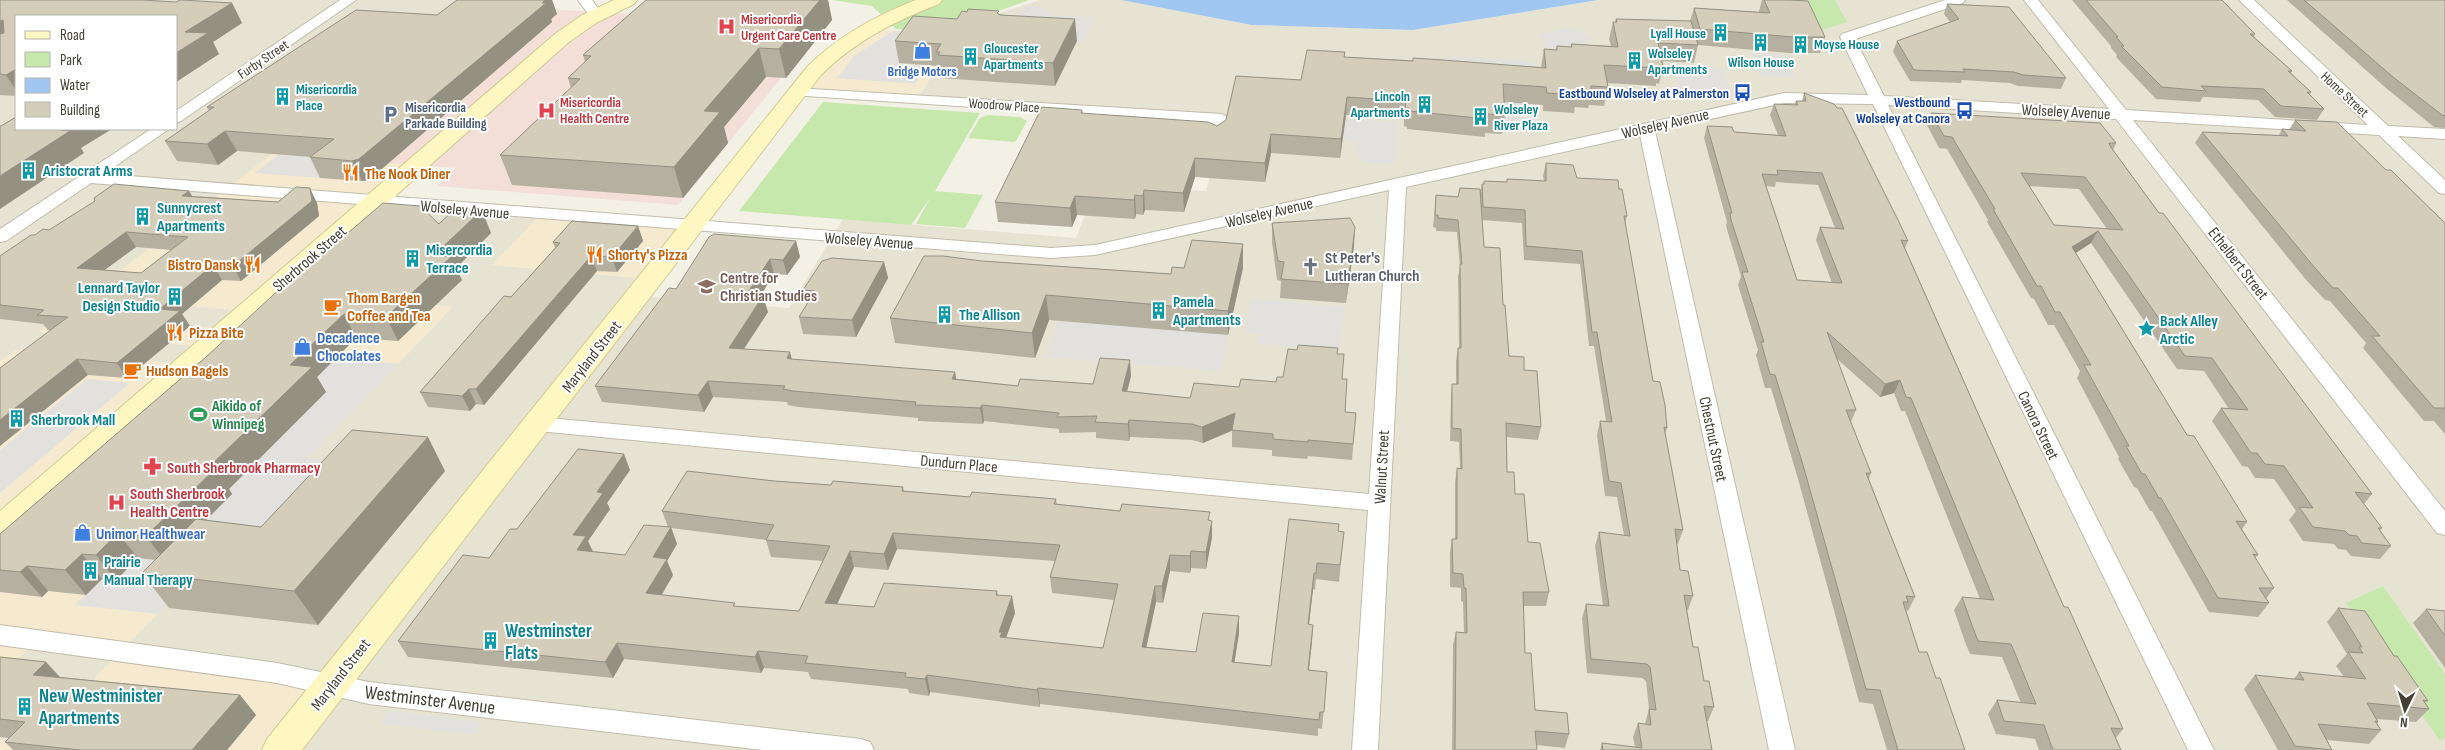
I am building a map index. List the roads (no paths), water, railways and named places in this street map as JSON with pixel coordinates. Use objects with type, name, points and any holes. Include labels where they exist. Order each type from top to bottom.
[{"type":"main road","name":"Sherbrook Street","points":[[0,529],[373,201],[562,38],[590,7],[628,0]]},
{"type":"main road","name":"Maryland Street","points":[[280,750],[693,227],[796,92],[824,59],[838,48],[898,14],[933,0]]},
{"type":"street","name":"Furby Street","points":[[178,117],[350,0]]},
{"type":"street","name":"Canora Street","points":[[1958,0],[1847,37],[2201,750]]},
{"type":"street","name":"Ethelbert Street","points":[[2031,0],[2123,114],[2445,527]]},
{"type":"street","name":"Home Street","points":[[2246,0],[2445,188]]},
{"type":"street","name":"Woodrow Place","points":[[796,92],[1222,119],[1216,138]]},
{"type":"street","name":"Wolseley Avenue","points":[[87,178],[1015,252],[1068,252],[1147,239],[1646,127],[1784,98],[1812,96],[2445,134]]},
{"type":"street","name":"Chestnut Street","points":[[1646,127],[1782,750]]},
{"type":"street","points":[[0,237],[159,130]]},
{"type":"street","name":"Walnut Street","points":[[1365,750],[1398,183]]},
{"type":"street","name":"Dundurn Place","points":[[538,424],[1379,503]]},
{"type":"street","name":"Westminster Avenue","points":[[0,635],[268,672],[369,693],[861,750]]},
{"type":"water","points":[[1121,0],[1598,0],[1413,30],[1252,25]]},
{"type":"place","name":"Misericordia Urgent Care Centre","points":[[727,27]]},
{"type":"place","name":"Lyall House","points":[[1720,33]]},
{"type":"place","name":"Wilson House","points":[[1761,42]]},
{"type":"place","name":"Moyse House","points":[[1800,44]]},
{"type":"place","name":"Bridge Motors","points":[[922,51]]},
{"type":"place","name":"Gloucester Apartments","points":[[970,56]]},
{"type":"place","name":"Wolseley Apartments","points":[[1634,61]]},
{"type":"place","name":"Eastbound Wolseley at Palmerston","points":[[1743,93]]},
{"type":"place","name":"Misericordia Place","points":[[282,97]]},
{"type":"place","name":"Lincoln Apartments","points":[[1424,104]]},
{"type":"place","name":"Misericordia Health Centre","points":[[546,110]]},
{"type":"place","name":"Westbound Wolseley at Canora","points":[[1964,110]]},
{"type":"place","name":"Misericordia Parkade Building","points":[[391,115]]},
{"type":"place","name":"Wolseley River Plaza","points":[[1480,117]]},
{"type":"place","name":"Aristocrat Arms","points":[[29,170]]},
{"type":"place","name":"The Nook Diner","points":[[351,173]]},
{"type":"place","name":"Sunnycrest Apartments","points":[[143,216]]},
{"type":"place","name":"Shorty's Pizza","points":[[594,254]]},
{"type":"place","name":"Misercordia Terrace","points":[[412,258]]},
{"type":"place","name":"Bistro Dansk","points":[[253,264]]},
{"type":"place","name":"St Peter's Lutheran Church","points":[[1311,266]]},
{"type":"place","name":"Centre for Christian Studies","points":[[706,286]]},
{"type":"place","name":"Lennard Taylor Design Studio","points":[[174,296]]},
{"type":"place","name":"Thom Bargen Coffee and Tea","points":[[333,306]]},
{"type":"place","name":"Pamela Apartments","points":[[1159,310]]},
{"type":"place","name":"The Allison","points":[[945,314]]},
{"type":"place","name":"Back Alley Arctic","points":[[2146,329]]},
{"type":"place","name":"Pizza Bite","points":[[175,332]]},
{"type":"place","name":"Decadence Chocolates","points":[[303,346]]},
{"type":"place","name":"Hudson Bagels","points":[[132,370]]},
{"type":"place","name":"Aikido of Winnipeg","points":[[198,414]]},
{"type":"place","name":"Sherbrook Mall","points":[[17,419]]},
{"type":"place","name":"South Sherbrook Pharmacy","points":[[153,467]]},
{"type":"place","name":"South Sherbrook Health Centre","points":[[116,502]]},
{"type":"place","name":"Unimor Healthwear","points":[[82,533]]},
{"type":"place","name":"Prairie Manual Therapy","points":[[90,570]]},
{"type":"place","name":"Westminster Flats","points":[[491,641]]},
{"type":"place","name":"New Westminister Apartments","points":[[25,706]]}]
